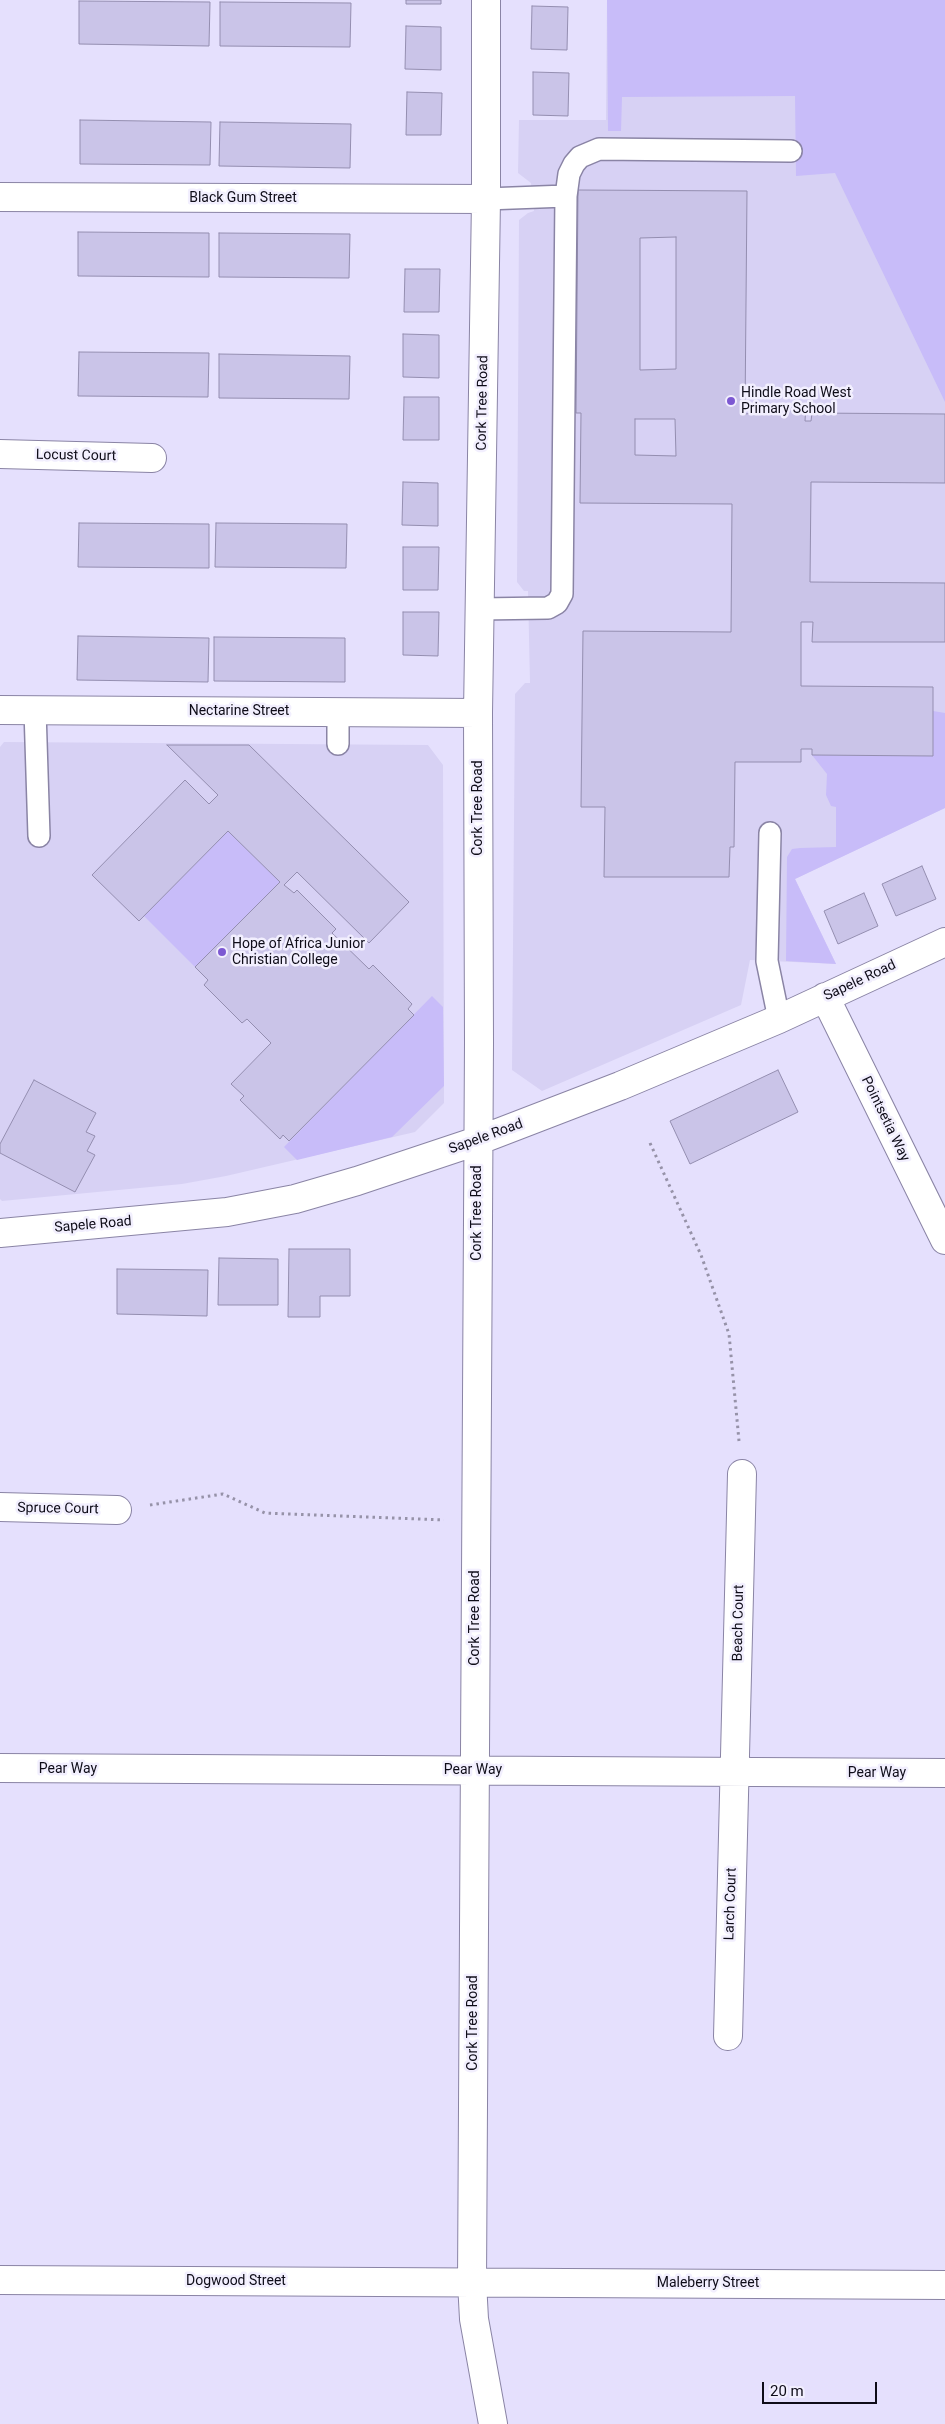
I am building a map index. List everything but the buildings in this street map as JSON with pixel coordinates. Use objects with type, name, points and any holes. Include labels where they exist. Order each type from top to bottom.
[{"type":"street","name":"Cork Tree Road","points":[[486,0],[486,199],[478,713],[472,2282],[474,2319],[493,2424]]},
{"type":"street","name":"Black Gum Street","points":[[0,197],[486,199]]},
{"type":"street","name":"Locust Court","points":[[0,454],[152,458]]},
{"type":"street","name":"Nectarine Street","points":[[0,710],[478,713]]},
{"type":"street","name":"Sapele Road","points":[[0,1233],[227,1212],[304,1197],[477,1141],[620,1086],[779,1019],[945,942]]},
{"type":"street","name":"Pointsetia Way","points":[[825,997],[945,1240]]},
{"type":"street","name":"Beach Court","points":[[735,1772],[742,1474]]},
{"type":"street","name":"Spruce Court","points":[[0,1507],[117,1510]]},
{"type":"street","name":"Pear Way","points":[[0,1768],[945,1773]]},
{"type":"street","name":"Larch Court","points":[[728,2036],[735,1772]]},
{"type":"street","name":"Dogwood Street","points":[[0,2280],[472,2282]]},
{"type":"street","name":"Maleberry Street","points":[[472,2282],[945,2285]]},
{"type":"lane","points":[[479,609],[548,608],[557,603],[562,594],[566,196],[569,174],[574,164],[580,157],[598,149],[791,151]]},
{"type":"lane","points":[[486,199],[566,196]]},
{"type":"lane","points":[[35,710],[39,836]]},
{"type":"lane","points":[[338,712],[338,744]]},
{"type":"lane","points":[[770,833],[768,961],[779,1019]]},
{"type":"path","points":[[650,1142],[701,1255],[729,1334],[742,1474]]},
{"type":"path","points":[[117,1510],[223,1494],[265,1513],[475,1522]]},
{"type":"shaded area","name":"Hindle Road West Primary School","points":[[607,0],[945,0],[945,808],[795,879],[836,964],[750,960],[741,1005],[542,1091],[512,1070],[515,694],[525,683],[530,683],[528,591],[524,591],[517,582],[519,220],[534,211],[531,183],[518,173],[519,120],[606,120]]},
{"type":"shaded area","points":[[607,0],[945,0],[945,402],[835,173],[796,176],[795,96],[622,97],[621,131],[608,131]]},
{"type":"shaded area","points":[[933,711],[945,713],[945,808],[795,879],[836,964],[786,961],[787,857],[792,849],[836,847],[836,807],[831,806],[826,795],[827,774],[812,755],[933,756]]},
{"type":"shaded area","name":"Hope of Africa Junior Christian College","points":[[4,742],[428,745],[443,765],[444,1103],[415,1132],[226,1176],[182,1184],[2,1201],[0,1199],[0,747]]},
{"type":"shaded area","points":[[228,831],[280,882],[195,967],[144,916]]},
{"type":"shaded area","points":[[432,996],[443,1007],[444,1086],[392,1137],[297,1160],[284,1147]]},
{"type":"place","name":"Hindle Road West Primary School","points":[[731,401]]},
{"type":"place","name":"Hope of Africa Junior Christian College","points":[[222,952]]}]
